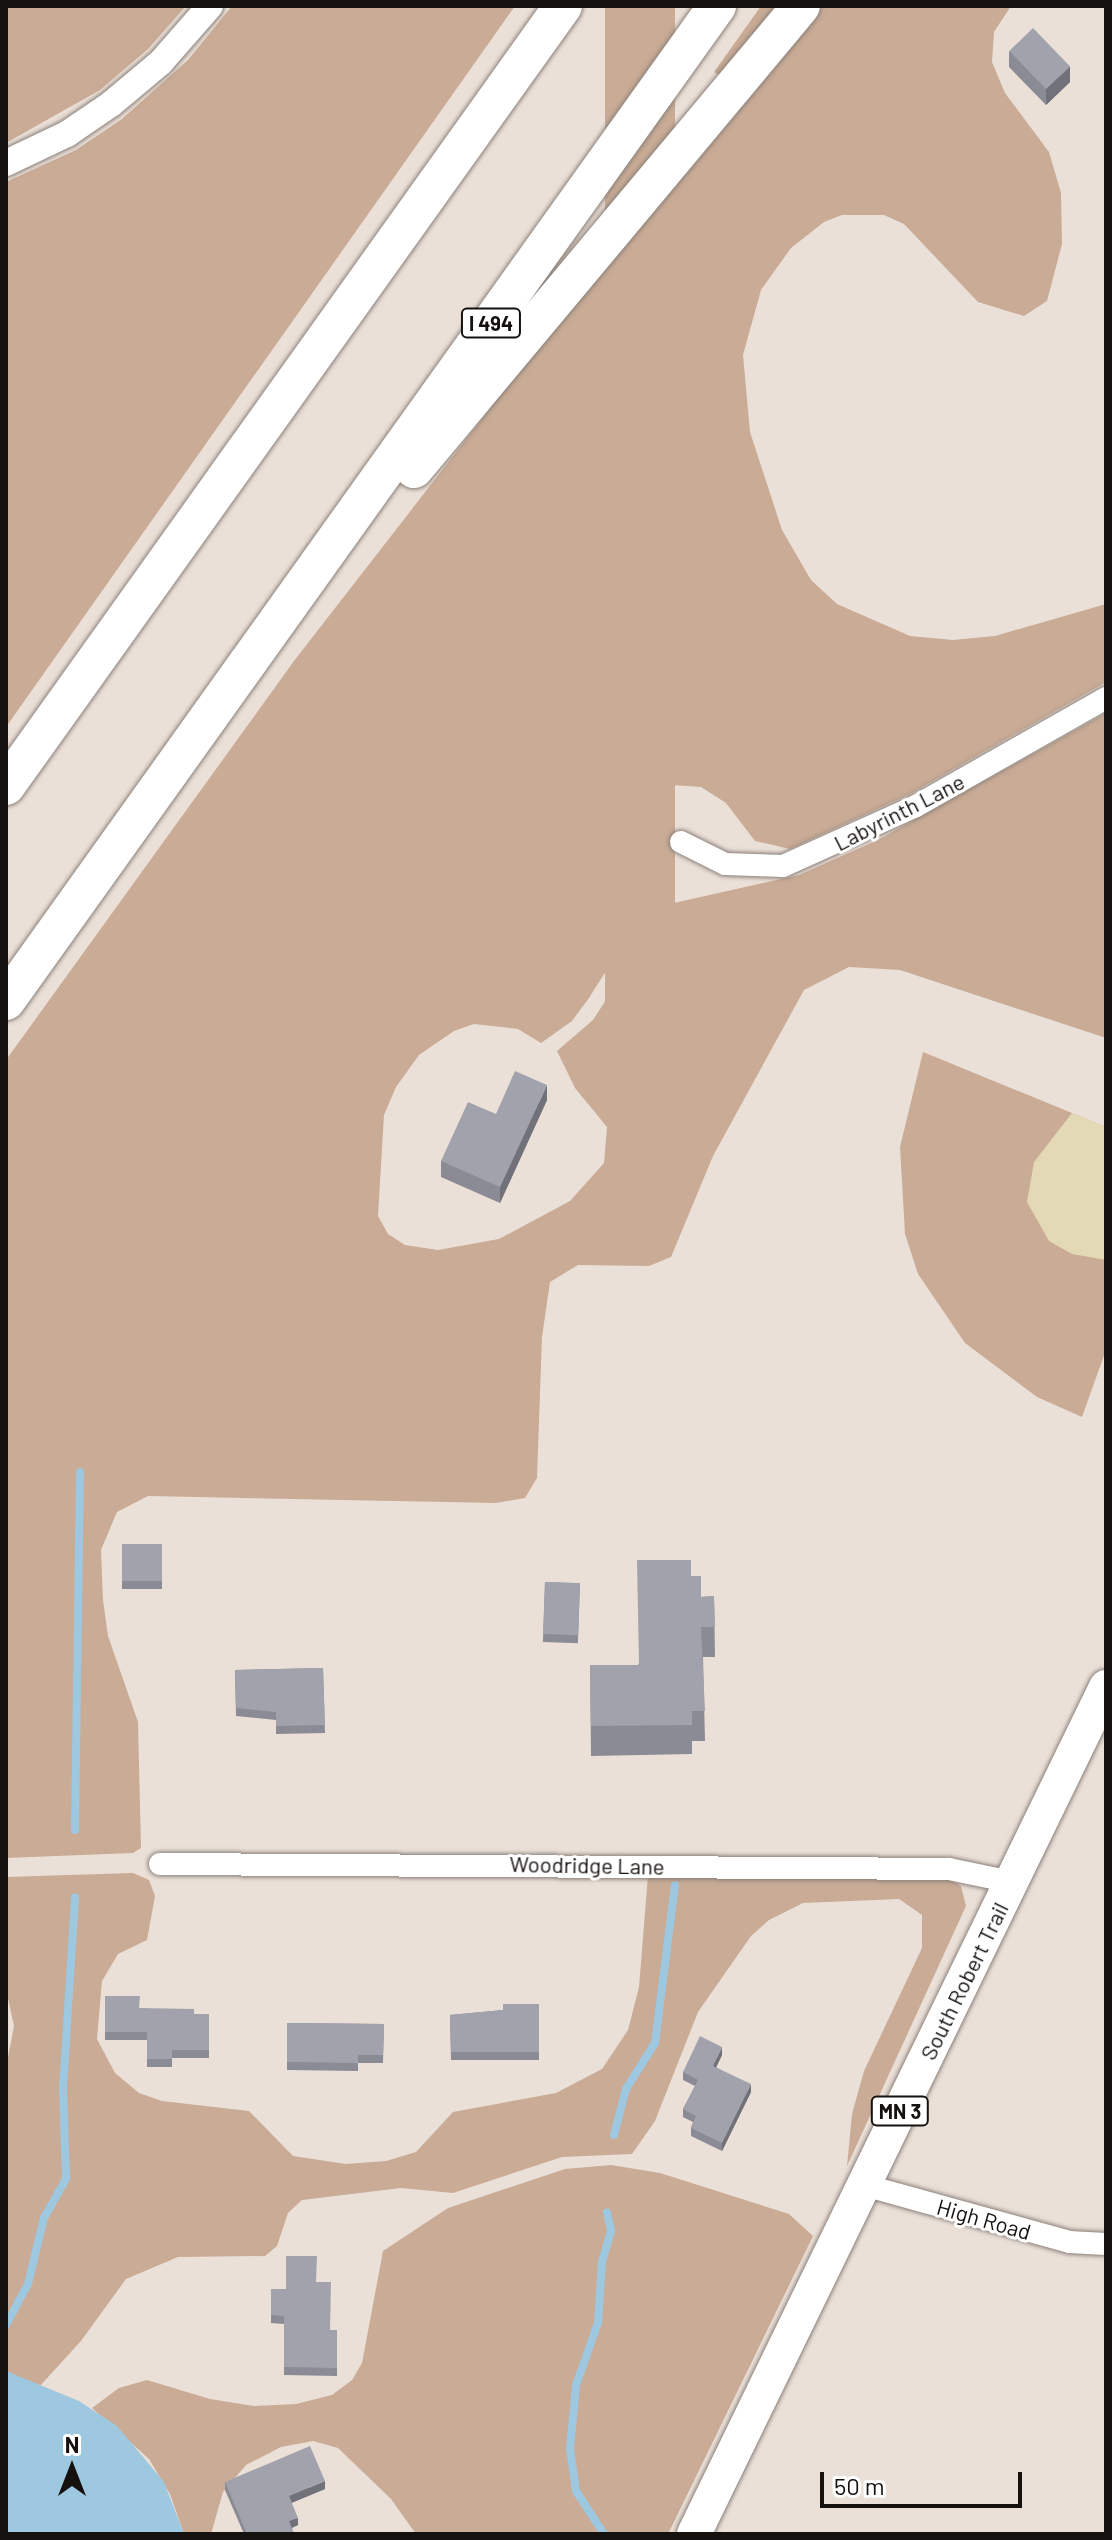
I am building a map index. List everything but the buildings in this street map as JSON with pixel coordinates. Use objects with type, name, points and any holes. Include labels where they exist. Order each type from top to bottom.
[{"type":"highway","points":[[433,190],[549,6]]},
{"type":"highway","points":[[6,786],[563,6]]},
{"type":"highway","name":"I 494","points":[[6,1001],[717,6]]},
{"type":"highway","points":[[265,641],[497,374],[801,6]]},
{"type":"main road","name":"South Robert Trail","points":[[694,2534],[1106,1687]]},
{"type":"street","points":[[6,163],[67,134],[111,104],[161,62],[210,6]]},
{"type":"street","name":"Labyrinth Lane","points":[[681,842],[725,864],[783,866],[916,806],[1106,698]]},
{"type":"street","name":"Woodridge Lane","points":[[160,1864],[949,1869],[1012,1882]]},
{"type":"street","name":"High Road","points":[[864,2185],[1056,2239],[1106,2244]]},
{"type":"shaded area","points":[[6,6],[186,6],[148,49],[100,90],[6,143]]},
{"type":"shaded area","points":[[232,6],[515,6],[6,727],[6,182],[76,150],[122,119],[188,60]]},
{"type":"shaded area","points":[[605,6],[675,6],[675,1037],[605,1037]]},
{"type":"shaded area","points":[[761,6],[781,6],[720,76],[714,72]]},
{"type":"shaded area","points":[[823,6],[1011,6],[994,32],[992,62],[1005,93],[1049,152],[1061,193],[1062,244],[1047,301],[1024,316],[978,302],[904,224],[884,215],[842,215],[824,222],[791,248],[761,290],[743,355],[750,432],[782,530],[811,580],[837,604],[910,636],[953,640],[995,636],[1106,604],[1106,682],[910,794],[790,849],[755,841],[726,803],[701,787],[672,785],[645,797],[624,827],[622,849],[632,876],[647,892],[645,909],[589,998],[572,1021],[541,1043],[518,1029],[474,1024],[454,1031],[419,1055],[396,1087],[384,1115],[378,1216],[388,1234],[405,1245],[438,1250],[499,1239],[570,1201],[604,1163],[607,1127],[575,1088],[557,1051],[593,1020],[661,915],[674,903],[799,875],[878,840],[1106,713],[1106,1038],[900,970],[849,967],[804,990],[713,1156],[671,1257],[649,1266],[578,1265],[550,1282],[542,1337],[537,1478],[525,1498],[496,1503],[148,1496],[117,1512],[101,1550],[103,1600],[108,1636],[138,1722],[141,1848],[133,1853],[6,1858],[6,1060],[294,661],[509,384]]},
{"type":"shaded area","points":[[923,1052],[1106,1127],[1106,1350],[1082,1417],[1037,1397],[965,1343],[918,1274],[905,1234],[900,1147]]},
{"type":"shaded area","points":[[133,1873],[149,1880],[155,1896],[147,1940],[118,1954],[102,1981],[97,2039],[115,2073],[139,2093],[162,2101],[249,2111],[293,2156],[346,2164],[386,2161],[416,2152],[453,2112],[556,2093],[602,2069],[628,2030],[639,1987],[648,1875],[951,1880],[961,1886],[966,1906],[847,2166],[852,2114],[864,2071],[922,1948],[922,1915],[899,1899],[803,1903],[769,1920],[751,1936],[698,2012],[655,2121],[632,2154],[562,2157],[453,2193],[401,2188],[302,2200],[288,2213],[277,2246],[265,2256],[178,2257],[126,2279],[81,2341],[38,2388],[6,2371],[6,2068],[14,2026],[6,1989],[6,1877]]},
{"type":"shaded area","points":[[611,2165],[660,2173],[789,2214],[813,2236],[668,2534],[416,2534],[391,2499],[338,2448],[313,2441],[281,2447],[246,2465],[223,2492],[211,2534],[184,2534],[170,2494],[149,2459],[92,2408],[119,2388],[147,2380],[210,2399],[254,2406],[296,2404],[332,2395],[352,2380],[362,2363],[383,2251],[448,2208],[565,2169]]},
{"type":"sand","points":[[1072,1113],[1106,1127],[1106,1260],[1072,1254],[1049,1241],[1027,1202],[1034,1162]]},
{"type":"water","points":[[6,2371],[79,2401],[117,2426],[164,2482],[184,2534],[6,2534]]},
{"type":"waterway","points":[[75,1830],[80,1472]]},
{"type":"waterway","points":[[614,2135],[626,2089],[655,2043],[675,1885]]},
{"type":"waterway","points":[[6,2325],[28,2284],[44,2218],[66,2179],[63,2088],[75,1897]]},
{"type":"waterway","points":[[604,2534],[576,2491],[570,2449],[576,2385],[598,2323],[602,2262],[611,2230],[607,2212]]}]
